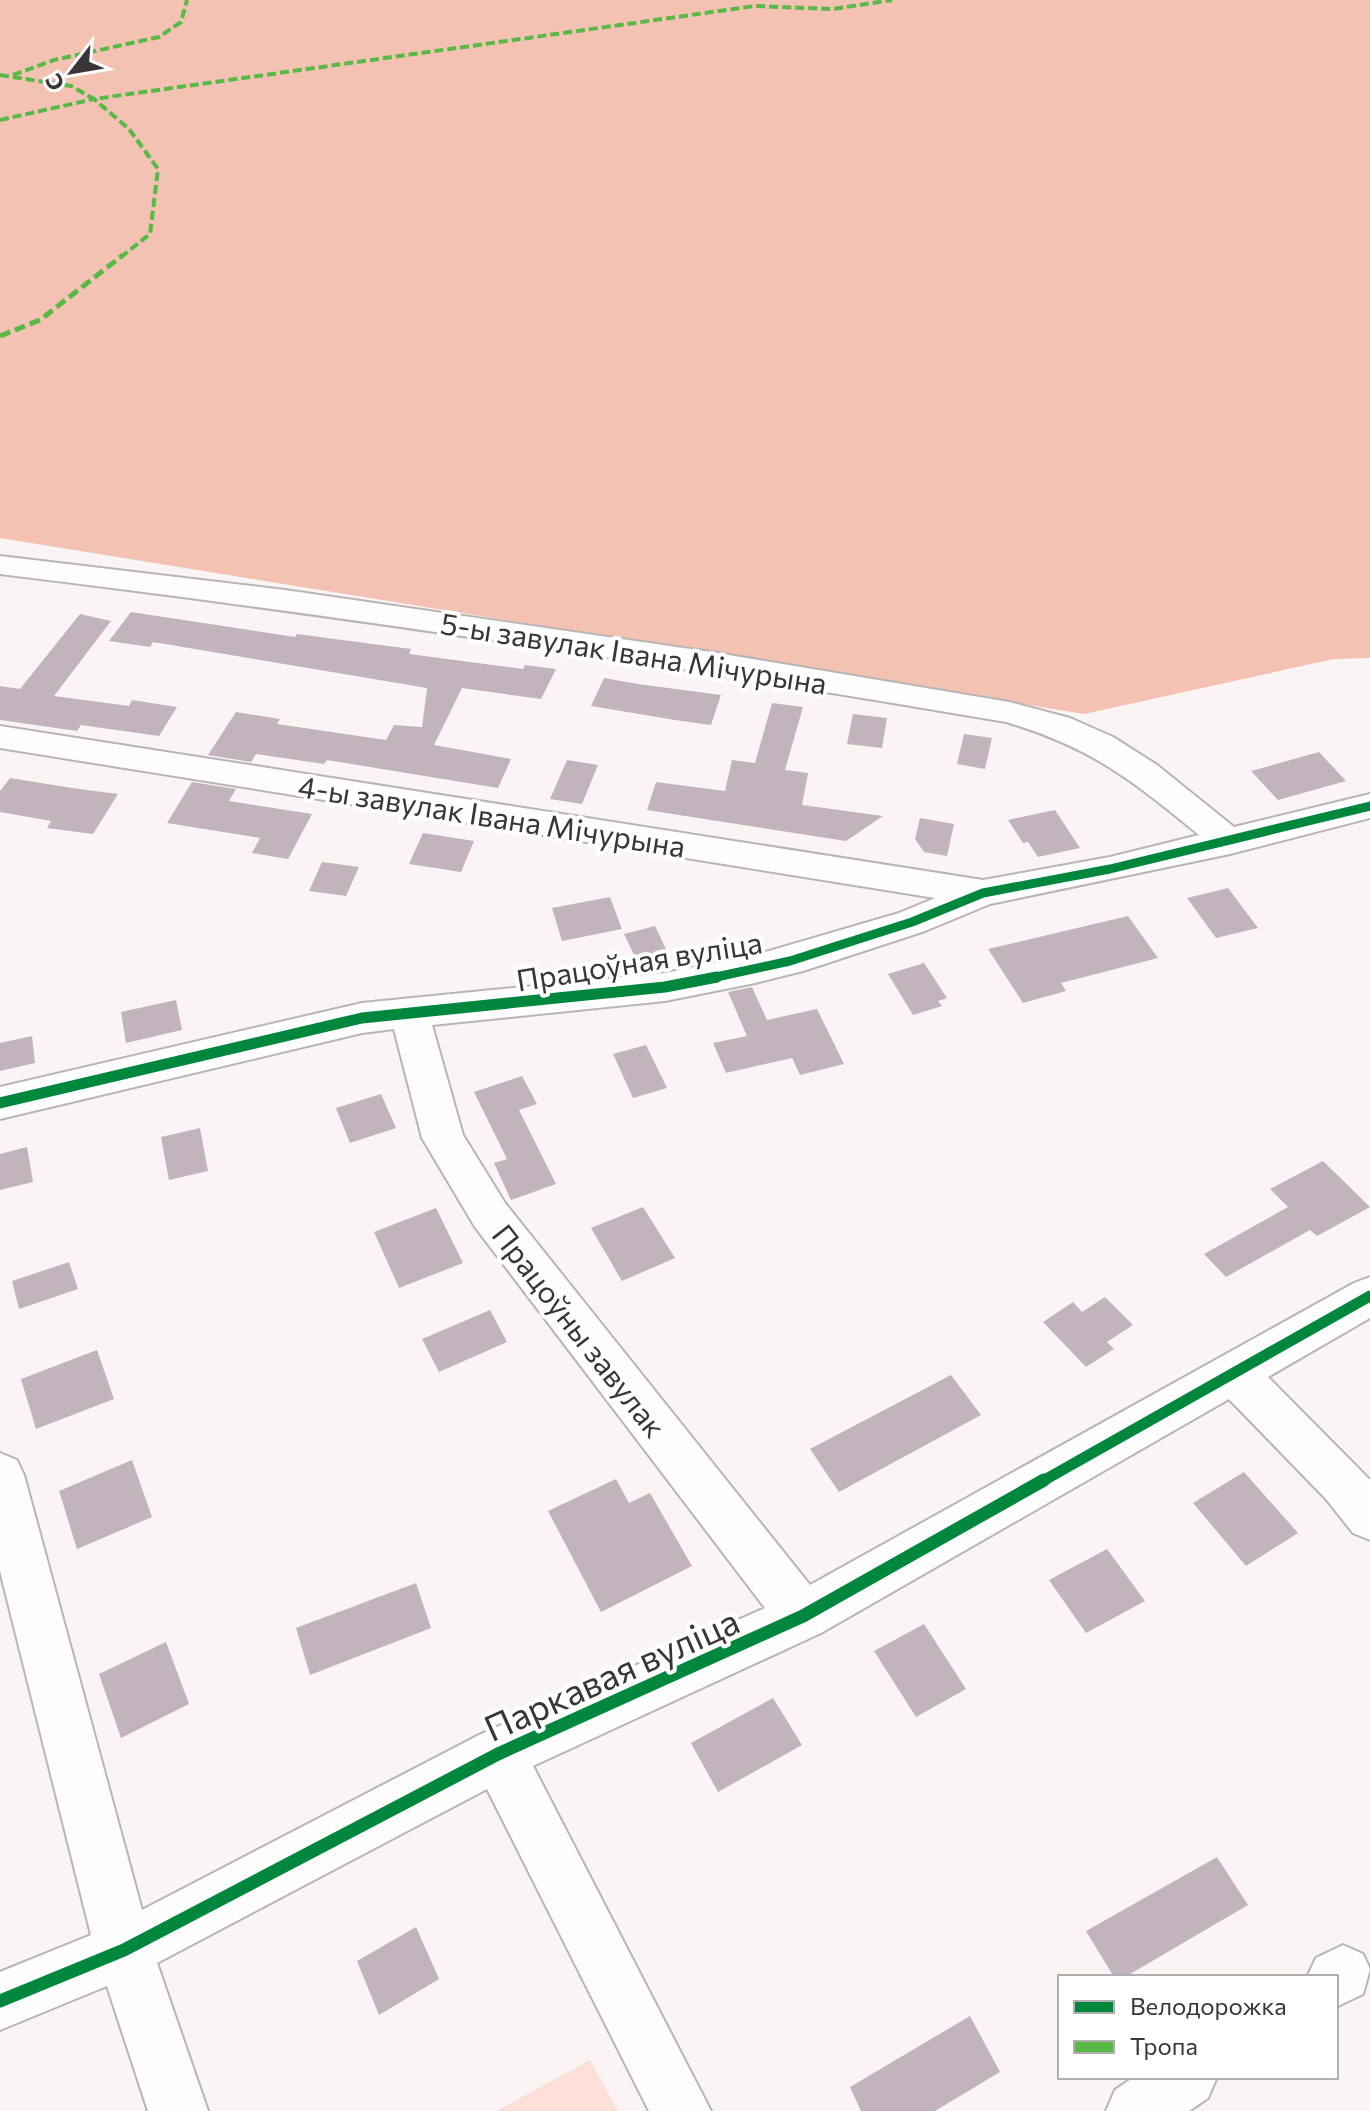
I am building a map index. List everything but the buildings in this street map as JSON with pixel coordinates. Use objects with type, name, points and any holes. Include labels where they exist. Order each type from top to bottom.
[{"type":"street","name":"5-ы завулак Івана Мічурына","points":[[0,565],[285,599],[711,662],[1009,712],[1058,726],[1101,745],[1145,773],[1230,842]]},
{"type":"street","name":"4-ы завулак Івана Мічурына","points":[[0,737],[983,893]]},
{"type":"street","name":"Працоўная вуліца","points":[[0,1103],[362,1018],[665,987],[790,961],[912,922],[983,893],[1110,869],[1370,806]]},
{"type":"street","points":[[906,880],[910,890],[912,922]]},
{"type":"street","name":"Працоўны завулак","points":[[410,1015],[443,1138],[490,1215],[803,1616]]},
{"type":"street","name":"Паркавая вуліца","points":[[0,2001],[124,1950],[498,1754],[803,1616],[1370,1296]]},
{"type":"street","points":[[1234,1374],[1343,1483],[1370,1517]]},
{"type":"street","points":[[0,1475],[124,1950],[178,2111]]},
{"type":"street","points":[[498,1754],[681,2111]]},
{"type":"street","points":[[1136,2111],[1184,2079]]},
{"type":"shaded area","points":[[0,0],[1370,0],[1370,658],[1334,659],[1084,714],[0,538]]},
{"type":"shaded area","points":[[590,2060],[618,2111],[496,2111]]},
{"type":"marked path","points":[[13,75],[54,60],[159,37],[181,22],[187,0]]},
{"type":"marked path","points":[[0,75],[71,86],[94,99],[755,6],[833,9],[892,0]]},
{"type":"marked path","points":[[0,120],[94,99],[129,129],[158,169],[150,234],[40,320],[0,336]]},
{"type":"cycle path","points":[[0,1103],[362,1018],[665,987],[755,969],[912,922],[983,893],[1110,869],[1370,806]]},
{"type":"cycle path","points":[[0,2001],[124,1950],[498,1754],[803,1616],[1370,1296]]}]
